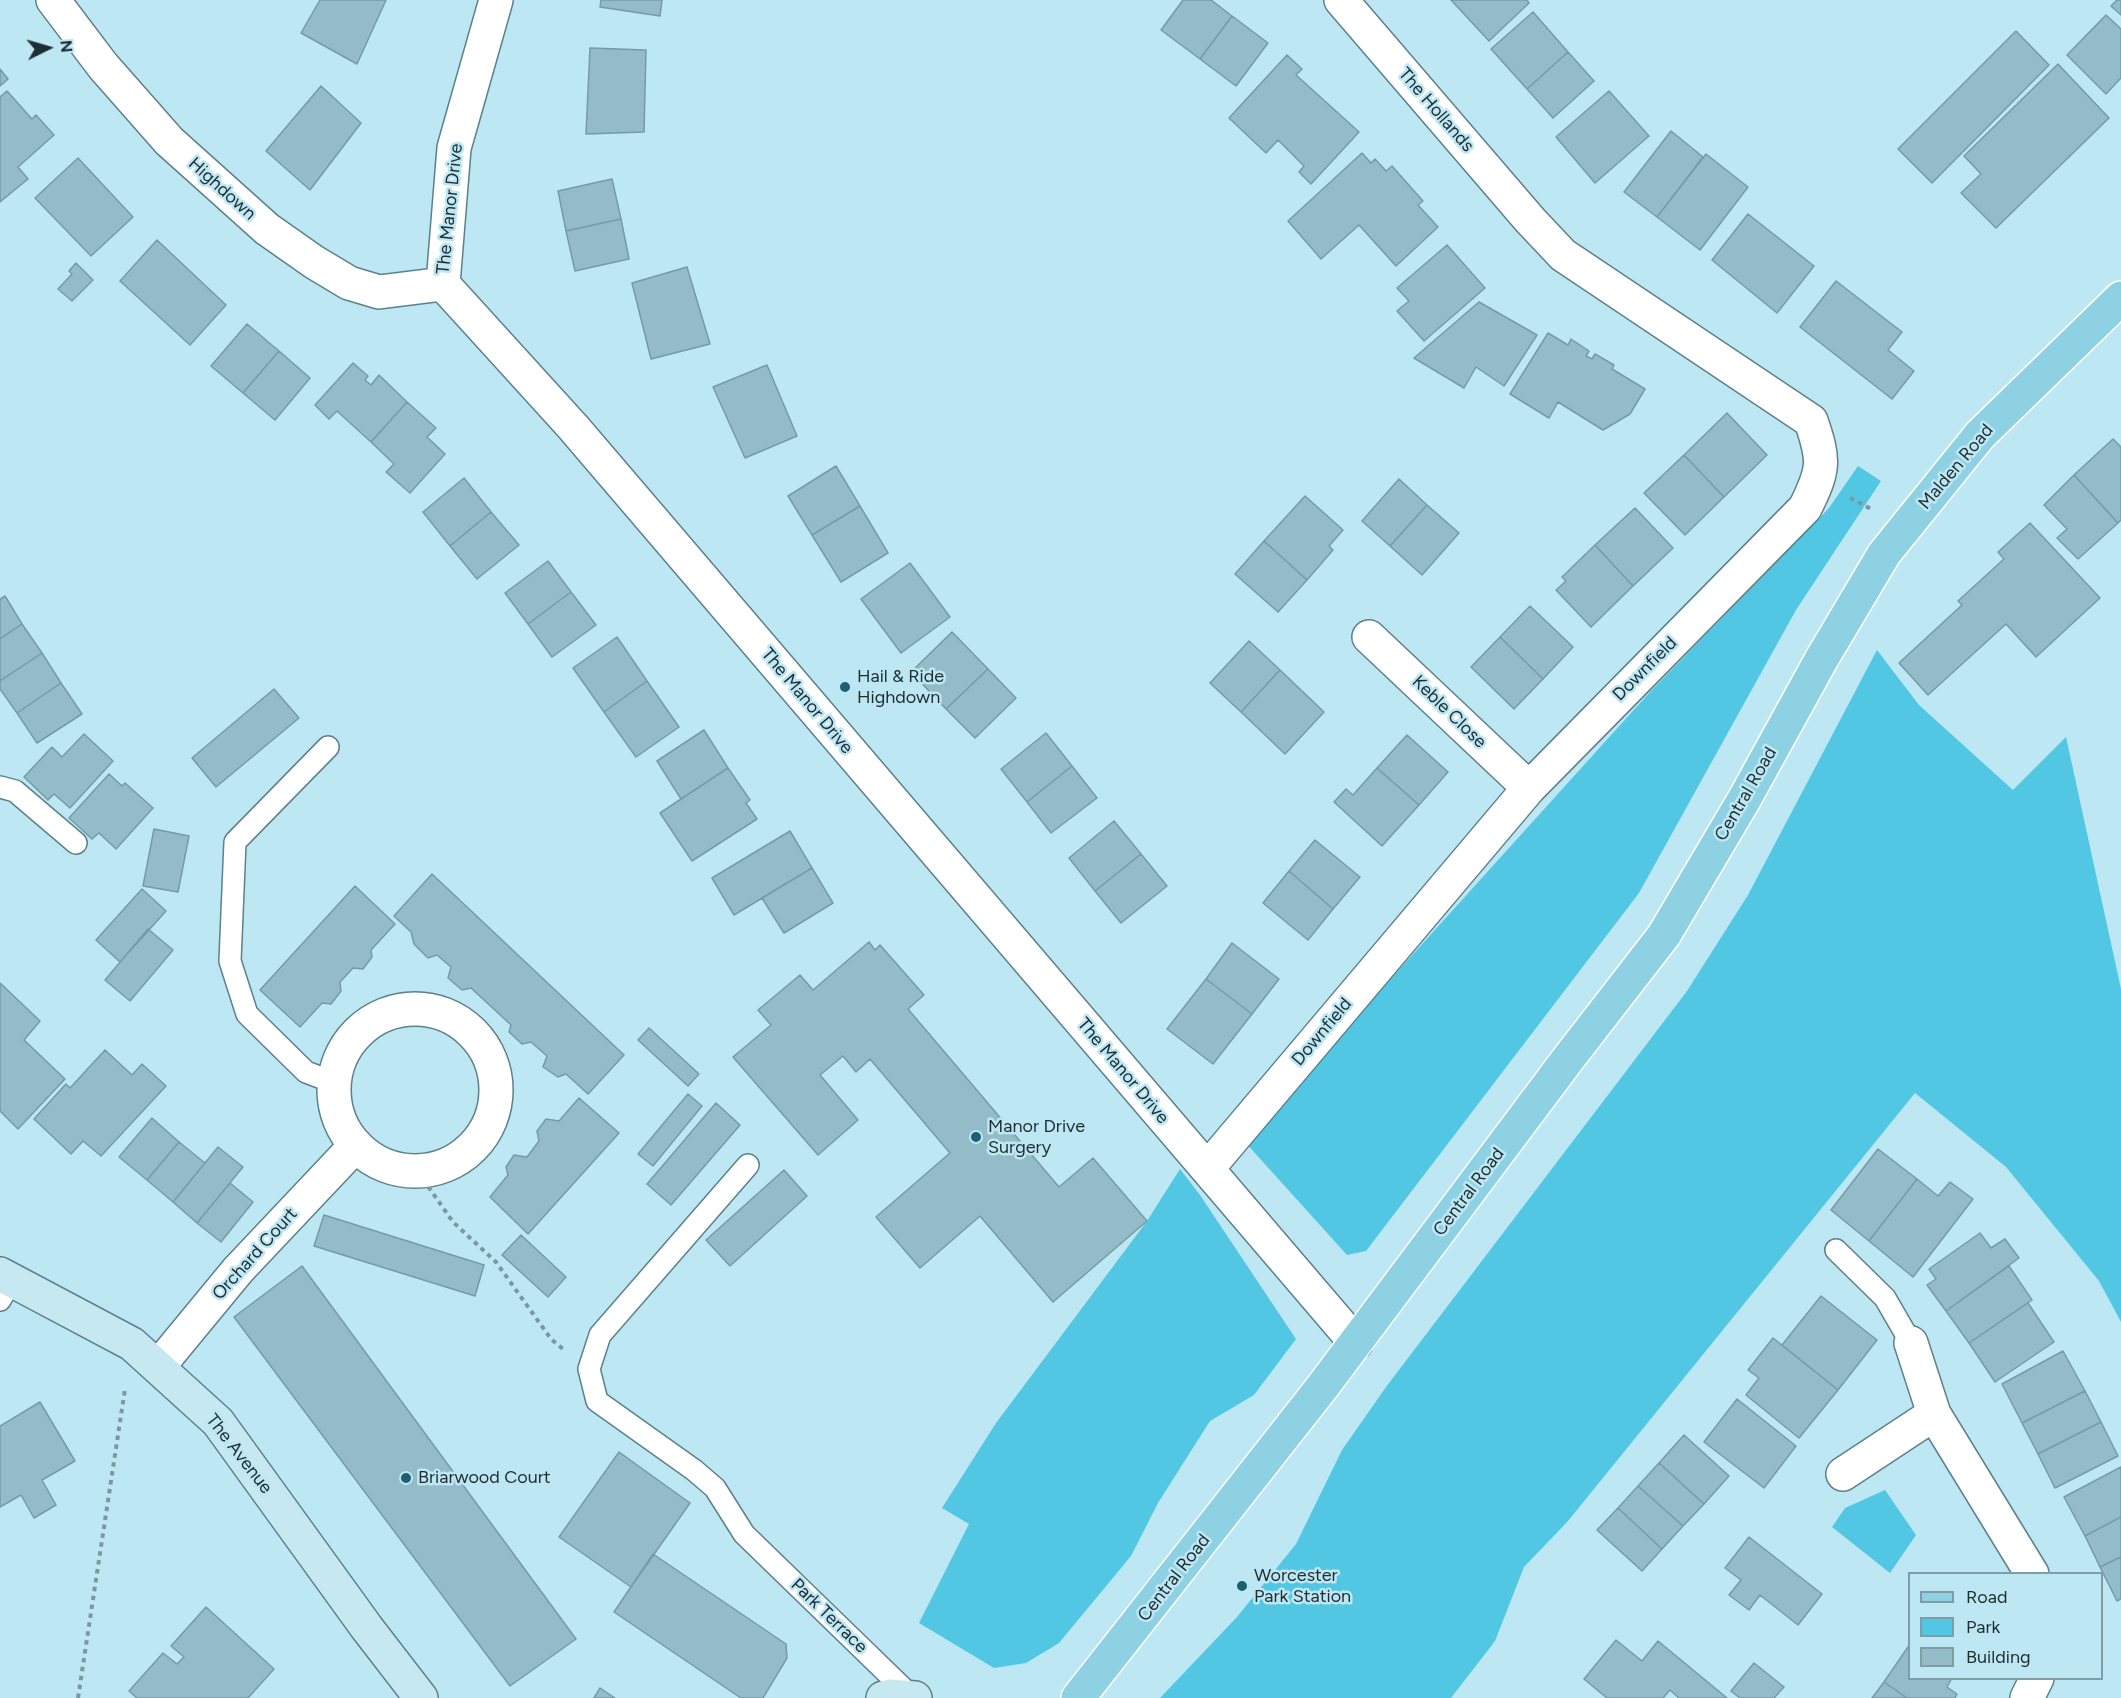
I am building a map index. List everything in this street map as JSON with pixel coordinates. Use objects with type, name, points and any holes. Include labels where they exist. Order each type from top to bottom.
[{"type":"main road","name":"Malden Road","points":[[1821,660],[1884,554],[1980,435],[2121,298]]},
{"type":"main road","name":"Central Road","points":[[1078,1698],[1251,1480],[1664,935],[1745,798],[1821,660]]},
{"type":"street","name":"Highdown","points":[[53,0],[103,66],[168,141],[267,229],[349,283],[379,292],[443,284]]},
{"type":"street","name":"The Manor Drive","points":[[496,0],[454,148],[443,284],[573,426],[1356,1343]]},
{"type":"street","name":"The Hollands","points":[[1341,0],[1530,220]]},
{"type":"street","name":"Downfield","points":[[1207,1169],[1529,788],[1805,508],[1818,482],[1821,451],[1811,421],[1563,255],[1530,220]]},
{"type":"street","name":"Keble Close","points":[[1369,637],[1529,788]]},
{"type":"street","points":[[400,1010],[427,1010],[451,1017],[472,1032],[488,1054],[496,1078],[495,1106],[486,1131],[468,1152],[444,1166],[418,1172],[391,1168],[367,1156],[356,1145],[348,1136],[337,1111],[334,1083],[341,1057],[356,1035],[376,1019],[400,1010]]},
{"type":"street","name":"Orchard Court","points":[[158,1367],[238,1270],[356,1145]]},
{"type":"street","name":"The Avenue","points":[[4,1285],[132,1344],[218,1422],[418,1696]]},
{"type":"street","points":[[1911,1343],[1934,1414],[2031,1572]]},
{"type":"street","points":[[1843,1474],[1934,1414]]},
{"type":"street","points":[[2027,1698],[2036,1680]]},
{"type":"lane","points":[[328,747],[235,842],[230,961],[247,1014],[306,1072],[334,1083]]},
{"type":"lane","points":[[0,787],[15,791],[76,843]]},
{"type":"lane","points":[[589,1369],[600,1335],[748,1165]]},
{"type":"lane","points":[[1836,1250],[1885,1298],[1911,1343]]},
{"type":"lane","name":"Park Terrace","points":[[589,1369],[597,1401],[694,1470],[715,1488],[744,1534],[903,1698]]},
{"type":"path","points":[[1818,482],[1906,527]]},
{"type":"path","points":[[418,1172],[453,1222],[496,1262],[551,1340],[589,1369]]},
{"type":"path","points":[[78,1698],[132,1344]]},
{"type":"green space","points":[[1858,466],[1881,481],[1796,610],[1639,893],[1366,1251],[1347,1255],[1244,1141],[1650,692],[1829,508]]},
{"type":"green space","points":[[1877,650],[1919,705],[2013,790],[2066,737],[2121,989],[2121,1322],[2099,1281],[2006,1167],[1915,1093],[1568,1521],[1524,1567],[1495,1641],[1451,1698],[1160,1698],[1237,1617],[1296,1544],[1342,1450],[1386,1387],[1687,991],[1748,895]]},
{"type":"green space","points":[[1180,1169],[1200,1195],[1296,1339],[1254,1395],[1210,1421],[1158,1503],[1131,1556],[1059,1643],[1026,1663],[994,1668],[919,1623],[969,1524],[942,1508],[996,1423],[1147,1221]]},
{"type":"green space","points":[[1885,1490],[1916,1535],[1890,1573],[1832,1527],[1845,1508]]},
{"type":"building","points":[[320,0],[386,0],[357,64],[301,33]]},
{"type":"building","points":[[601,0],[662,0],[660,16],[600,7]]},
{"type":"building","points":[[1183,0],[1211,0],[1232,16],[1200,59],[1161,30]]},
{"type":"building","points":[[1451,0],[1527,0],[1529,3],[1489,41]]},
{"type":"building","points":[[2117,0],[2121,0],[2121,15],[2111,6]]},
{"type":"building","points":[[1533,12],[1568,52],[1527,89],[1491,49]]},
{"type":"building","points":[[2106,15],[2121,29],[2121,78],[2106,94],[2067,55]]},
{"type":"building","points":[[1232,16],[1268,43],[1236,86],[1200,59]]},
{"type":"building","points":[[2016,31],[2049,65],[1932,183],[1898,149]]},
{"type":"building","points":[[590,48],[646,50],[644,132],[586,134]]},
{"type":"building","points":[[1568,52],[1594,81],[1553,118],[1527,89]]},
{"type":"building","points":[[1287,55],[1302,69],[1296,75],[1359,132],[1311,184],[1299,172],[1304,166],[1278,140],[1266,153],[1229,118]]},
{"type":"building","points":[[2058,64],[2109,118],[1996,228],[1961,193],[1981,174],[1964,156]]},
{"type":"building","points":[[0,69],[8,79],[0,86]]},
{"type":"building","points":[[321,86],[361,123],[310,190],[266,151]]},
{"type":"building","points":[[7,91],[32,119],[36,115],[54,135],[18,167],[28,179],[0,202],[0,97]]},
{"type":"building","points":[[1609,91],[1649,136],[1595,183],[1556,137]]},
{"type":"building","points":[[1671,131],[1703,157],[1657,217],[1624,192]]},
{"type":"building","points":[[1362,153],[1371,163],[1375,159],[1386,171],[1392,166],[1423,201],[1418,205],[1438,227],[1396,266],[1359,225],[1321,259],[1288,221]]},
{"type":"building","points":[[1706,154],[1748,187],[1700,250],[1657,217]]},
{"type":"building","points":[[78,158],[133,217],[91,256],[35,198]]},
{"type":"building","points":[[612,179],[621,219],[566,231],[558,191]]},
{"type":"building","points":[[1748,214],[1814,266],[1777,313],[1712,260]]},
{"type":"building","points":[[621,219],[629,259],[575,271],[566,231]]},
{"type":"building","points":[[157,240],[226,305],[190,345],[120,281]]},
{"type":"building","points":[[1447,245],[1485,288],[1424,341],[1397,311],[1409,301],[1397,288]]},
{"type":"building","points":[[76,263],[93,280],[72,301],[58,289],[72,274],[69,271]]},
{"type":"building","points":[[687,267],[710,344],[651,359],[632,283]]},
{"type":"building","points":[[1836,281],[1902,332],[1888,350],[1914,371],[1892,399],[1800,327]]},
{"type":"building","points":[[1479,302],[1537,335],[1504,386],[1476,367],[1464,388],[1414,358]]},
{"type":"building","points":[[247,324],[279,351],[243,393],[211,366]]},
{"type":"building","points":[[1548,333],[1568,345],[1571,339],[1589,351],[1586,356],[1592,359],[1595,354],[1614,365],[1612,369],[1645,389],[1630,414],[1603,430],[1558,402],[1549,418],[1510,394]]},
{"type":"building","points":[[279,351],[310,378],[275,420],[243,393]]},
{"type":"building","points":[[353,363],[368,376],[365,380],[371,385],[379,375],[407,402],[371,442],[337,411],[329,419],[315,405]]},
{"type":"building","points":[[767,365],[797,436],[745,458],[713,387]]},
{"type":"building","points":[[407,402],[436,428],[427,437],[445,454],[410,493],[386,472],[394,464],[371,442]]},
{"type":"building","points":[[1727,413],[1767,455],[1724,497],[1684,455]]},
{"type":"building","points":[[2113,439],[2121,447],[2121,520],[2118,523],[2074,475]]},
{"type":"building","points":[[1684,455],[1724,497],[1685,535],[1644,493]]},
{"type":"building","points":[[836,466],[860,506],[812,535],[788,496]]},
{"type":"building","points":[[2074,475],[2118,523],[2078,559],[2057,538],[2067,529],[2044,505]]},
{"type":"building","points":[[464,478],[491,512],[450,546],[423,512]]},
{"type":"building","points":[[1399,479],[1427,505],[1390,546],[1362,521]]},
{"type":"building","points":[[1305,496],[1343,530],[1329,546],[1333,550],[1307,580],[1264,541]]},
{"type":"building","points":[[1427,505],[1459,533],[1422,575],[1390,546]]},
{"type":"building","points":[[860,506],[888,553],[841,582],[812,535]]},
{"type":"building","points":[[1635,508],[1673,548],[1633,586],[1595,545]]},
{"type":"building","points":[[491,512],[519,545],[477,579],[450,546]]},
{"type":"building","points":[[2030,523],[2100,598],[2036,657],[2006,624],[1928,695],[1899,663],[1962,605],[1958,601],[2004,559],[1998,552]]},
{"type":"building","points":[[1264,541],[1307,580],[1278,612],[1235,574]]},
{"type":"building","points":[[1595,545],[1633,586],[1591,627],[1556,590],[1566,581],[1562,577]]},
{"type":"building","points":[[548,561],[571,592],[528,624],[505,593]]},
{"type":"building","points":[[910,563],[950,617],[901,653],[861,599]]},
{"type":"building","points":[[571,592],[596,625],[552,657],[528,624]]},
{"type":"building","points":[[5,596],[22,624],[0,639],[0,599]]},
{"type":"building","points":[[1530,606],[1573,647],[1543,679],[1500,637]]},
{"type":"building","points":[[22,624],[42,653],[0,681],[0,639]]},
{"type":"building","points":[[952,632],[988,669],[946,709],[911,672]]},
{"type":"building","points":[[617,637],[647,681],[604,712],[573,668]]},
{"type":"building","points":[[1500,637],[1543,679],[1514,709],[1471,667]]},
{"type":"building","points":[[1249,641],[1280,670],[1241,712],[1210,683]]},
{"type":"building","points":[[42,653],[61,683],[17,713],[0,689],[0,681]]},
{"type":"building","points":[[988,669],[1016,698],[975,738],[946,709]]},
{"type":"building","points":[[1280,670],[1324,712],[1285,754],[1241,712]]},
{"type":"building","points":[[647,681],[679,727],[636,757],[604,712]]},
{"type":"building","points":[[61,683],[82,714],[37,743],[17,713]]},
{"type":"building","points":[[274,689],[299,718],[216,787],[192,758]]},
{"type":"building","points":[[704,730],[728,768],[681,799],[657,761]]},
{"type":"building","points":[[1046,733],[1072,766],[1027,802],[1001,769]]},
{"type":"building","points":[[84,734],[113,761],[70,808],[54,794],[48,800],[24,777],[52,747],[62,757]]},
{"type":"building","points":[[1407,735],[1448,772],[1419,805],[1377,768]]},
{"type":"building","points":[[1072,766],[1097,798],[1051,833],[1027,802]]},
{"type":"building","points":[[728,768],[750,800],[746,803],[757,819],[692,861],[660,813]]},
{"type":"building","points":[[1377,768],[1419,805],[1382,846],[1334,802],[1346,789],[1353,795]]},
{"type":"building","points":[[109,774],[122,786],[125,783],[153,808],[116,849],[99,833],[92,839],[69,818]]},
{"type":"building","points":[[1114,821],[1141,854],[1095,891],[1069,858]]},
{"type":"building","points":[[154,829],[189,836],[178,892],[143,886]]},
{"type":"building","points":[[790,831],[812,868],[734,915],[712,878]]},
{"type":"building","points":[[1315,840],[1360,877],[1333,909],[1289,871]]},
{"type":"building","points":[[1141,854],[1167,886],[1121,923],[1095,891]]},
{"type":"building","points":[[812,868],[833,903],[784,933],[762,898]]},
{"type":"building","points":[[1289,871],[1333,909],[1308,940],[1263,903]]},
{"type":"building","points":[[432,874],[624,1055],[588,1094],[566,1074],[558,1077],[543,1067],[547,1056],[531,1042],[522,1044],[509,1032],[511,1025],[471,988],[462,990],[448,978],[451,967],[437,955],[428,958],[414,944],[411,932],[394,916]]},
{"type":"building","points":[[355,886],[395,924],[371,950],[372,957],[363,969],[353,968],[340,982],[341,991],[331,1004],[322,1003],[300,1027],[260,990]]},
{"type":"building","points":[[142,889],[166,911],[120,962],[96,940]]},
{"type":"building","points":[[148,929],[173,950],[130,1001],[105,980]]},
{"type":"building","name":"Manor Drive Surgery","points":[[869,942],[875,950],[880,945],[924,995],[908,1009],[1059,1187],[1093,1158],[1147,1221],[1053,1302],[980,1216],[920,1268],[876,1217],[950,1153],[870,1059],[856,1072],[843,1056],[820,1075],[858,1120],[818,1155],[733,1057],[771,1025],[758,1010],[800,975],[813,990]]},
{"type":"building","points":[[1232,943],[1279,979],[1252,1014],[1206,979]]},
{"type":"building","points":[[1206,979],[1252,1014],[1213,1064],[1167,1029]]},
{"type":"building","points":[[0,983],[40,1021],[24,1040],[65,1079],[18,1129],[0,1111]]},
{"type":"building","points":[[649,1028],[699,1074],[688,1086],[638,1040]]},
{"type":"building","points":[[105,1050],[132,1075],[142,1064],[166,1086],[101,1156],[83,1141],[71,1154],[34,1119],[66,1084],[70,1088]]},
{"type":"building","points":[[688,1094],[702,1106],[653,1166],[638,1154]]},
{"type":"building","points":[[579,1098],[619,1133],[528,1234],[490,1197],[508,1175],[506,1167],[514,1155],[527,1157],[539,1141],[537,1131],[546,1119],[559,1121]]},
{"type":"building","points":[[716,1103],[740,1125],[671,1205],[647,1184]]},
{"type":"building","points":[[152,1118],[179,1142],[147,1180],[119,1157]]},
{"type":"building","points":[[179,1142],[205,1163],[173,1202],[147,1180]]},
{"type":"building","points":[[218,1147],[243,1167],[197,1223],[173,1202]]},
{"type":"building","points":[[1878,1149],[1917,1179],[1869,1241],[1831,1210]]},
{"type":"building","points":[[784,1170],[807,1196],[730,1266],[706,1240]]},
{"type":"building","points":[[1917,1179],[1938,1196],[1950,1182],[1973,1199],[1913,1277],[1869,1241]]},
{"type":"building","points":[[230,1183],[253,1202],[221,1242],[197,1223]]},
{"type":"building","points":[[324,1215],[484,1265],[475,1296],[314,1246]]},
{"type":"building","points":[[1980,1233],[1991,1248],[2005,1239],[2019,1258],[1946,1311],[1927,1285],[1936,1279],[1929,1269]]},
{"type":"building","points":[[521,1235],[566,1277],[548,1297],[502,1255]]},
{"type":"building","name":"Briarwood Court","points":[[302,1266],[576,1639],[510,1686],[234,1317]]},
{"type":"building","points":[[2009,1266],[2032,1300],[1969,1343],[1946,1311]]},
{"type":"building","points":[[1821,1296],[1877,1340],[1838,1390],[1782,1345]]},
{"type":"building","points":[[2028,1303],[2054,1342],[1995,1382],[1969,1343]]},
{"type":"building","points":[[1773,1338],[1838,1390],[1799,1438],[1746,1395],[1759,1378],[1748,1370]]},
{"type":"building","points":[[2063,1351],[2085,1391],[2022,1423],[2002,1384]]},
{"type":"building","points":[[2085,1391],[2101,1422],[2038,1454],[2022,1423]]},
{"type":"building","points":[[1737,1399],[1796,1446],[1764,1488],[1704,1442]]},
{"type":"building","points":[[40,1402],[75,1461],[42,1480],[56,1505],[34,1518],[21,1495],[0,1507],[0,1426]]},
{"type":"building","points":[[2101,1422],[2118,1456],[2055,1488],[2038,1454]]},
{"type":"building","points":[[1684,1435],[1729,1476],[1704,1504],[1659,1463]]},
{"type":"building","points":[[619,1452],[690,1503],[631,1587],[559,1537]]},
{"type":"building","points":[[1659,1463],[1704,1504],[1683,1526],[1638,1486]]},
{"type":"building","points":[[2121,1467],[2121,1517],[2085,1536],[2064,1497]]},
{"type":"building","points":[[1638,1486],[1683,1526],[1662,1549],[1618,1508]]},
{"type":"building","points":[[1618,1508],[1662,1549],[1642,1571],[1597,1530]]},
{"type":"building","points":[[2121,1517],[2121,1557],[2100,1567],[2085,1536]]},
{"type":"building","points":[[1749,1537],[1822,1594],[1798,1625],[1760,1595],[1749,1610],[1729,1595],[1741,1580],[1725,1568]]},
{"type":"building","points":[[653,1554],[786,1644],[787,1658],[763,1698],[741,1698],[614,1612]]},
{"type":"building","points":[[2121,1557],[2121,1599],[2117,1601],[2100,1567]]},
{"type":"building","points":[[206,1607],[274,1669],[248,1698],[137,1698],[129,1691],[163,1653],[177,1664],[184,1657],[171,1646]]},
{"type":"building","points":[[1616,1640],[1642,1661],[1658,1641],[1727,1698],[1679,1698],[1670,1690],[1663,1698],[1607,1698],[1584,1679]]},
{"type":"building","points":[[1908,1647],[1908,1680],[1951,1680],[1947,1687],[1957,1694],[1955,1698],[1907,1698],[1884,1682]]},
{"type":"building","points":[[1754,1663],[1784,1687],[1774,1698],[1740,1698],[1731,1691]]},
{"type":"building","points":[[1884,1682],[1907,1698],[1872,1698]]},
{"type":"building","points":[[600,1688],[615,1698],[594,1698]]},
{"type":"place","name":"Hail & Ride Highdown","points":[[845,687]]},
{"type":"place","name":"Manor Drive Surgery","points":[[976,1137]]},
{"type":"place","name":"Briarwood Court","points":[[406,1478]]},
{"type":"place","name":"Worcester Park Station","points":[[1242,1586]]}]
